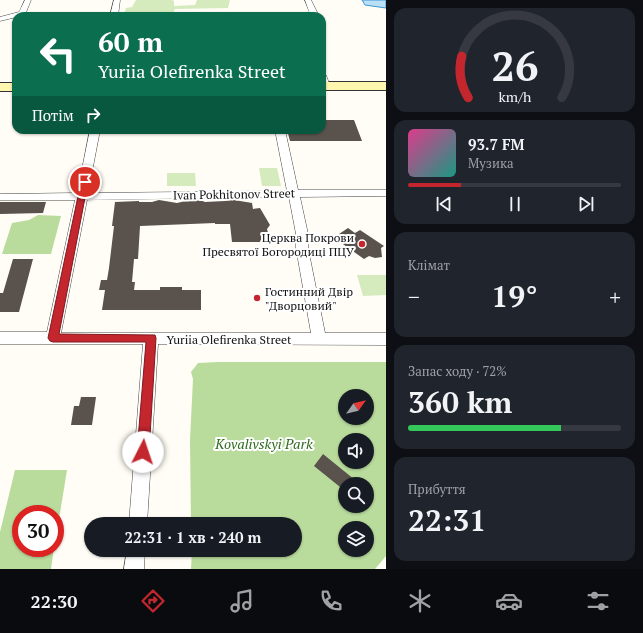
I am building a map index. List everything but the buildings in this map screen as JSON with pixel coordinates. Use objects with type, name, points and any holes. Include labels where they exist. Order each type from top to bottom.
[{"type":"main road","points":[[326,82],[386,86]]},
{"type":"main road","points":[[0,87],[12,86]]},
{"type":"street","points":[[22,12],[28,0]]},
{"type":"street","points":[[115,12],[118,0]]},
{"type":"street","points":[[308,0],[313,12]]},
{"type":"street","points":[[0,19],[12,16]]},
{"type":"street","points":[[53,338],[94,134]]},
{"type":"street","points":[[281,134],[302,234],[302,248],[319,339]]},
{"type":"street","name":"Ivan Pokhitonov Street","points":[[0,196],[386,193]]},
{"type":"street","name":"Yuriia Olefirenka Street","points":[[0,338],[386,339]]},
{"type":"street","points":[[138,517],[151,338]]},
{"type":"street","points":[[134,569],[135,557]]},
{"type":"green space","points":[[136,0],[172,0],[174,1],[174,6],[195,5],[197,0],[230,0],[228,8],[175,9],[174,12],[125,12],[126,8],[132,7]]},
{"type":"green space","points":[[259,168],[277,168],[281,186],[262,186]]},
{"type":"green space","points":[[167,173],[195,173],[196,186],[167,186]]},
{"type":"green space","points":[[38,215],[61,216],[51,254],[2,254],[12,223],[29,220]]},
{"type":"green space","points":[[357,275],[386,275],[386,295],[363,296]]},
{"type":"green space","name":"Kovalivskyi Park","points":[[386,362],[386,556],[375,569],[191,569],[192,557],[302,557],[302,517],[191,517],[190,440],[193,379],[191,372],[198,363]]},
{"type":"green space","points":[[15,470],[67,470],[61,505],[12,505],[12,557],[53,557],[51,569],[0,569],[0,532]]},
{"type":"water","points":[[362,0],[386,0],[386,8],[365,5]]},
{"type":"place","name":"Церква Покрови Пресвятої Богородиці ПЦУ","points":[[362,244]]},
{"type":"place","name":"Гостинний Двір \"Дворцовий\"","points":[[257,298]]},
{"type":"route","points":[[85,182],[53,338],[151,338],[143,452]]}]
